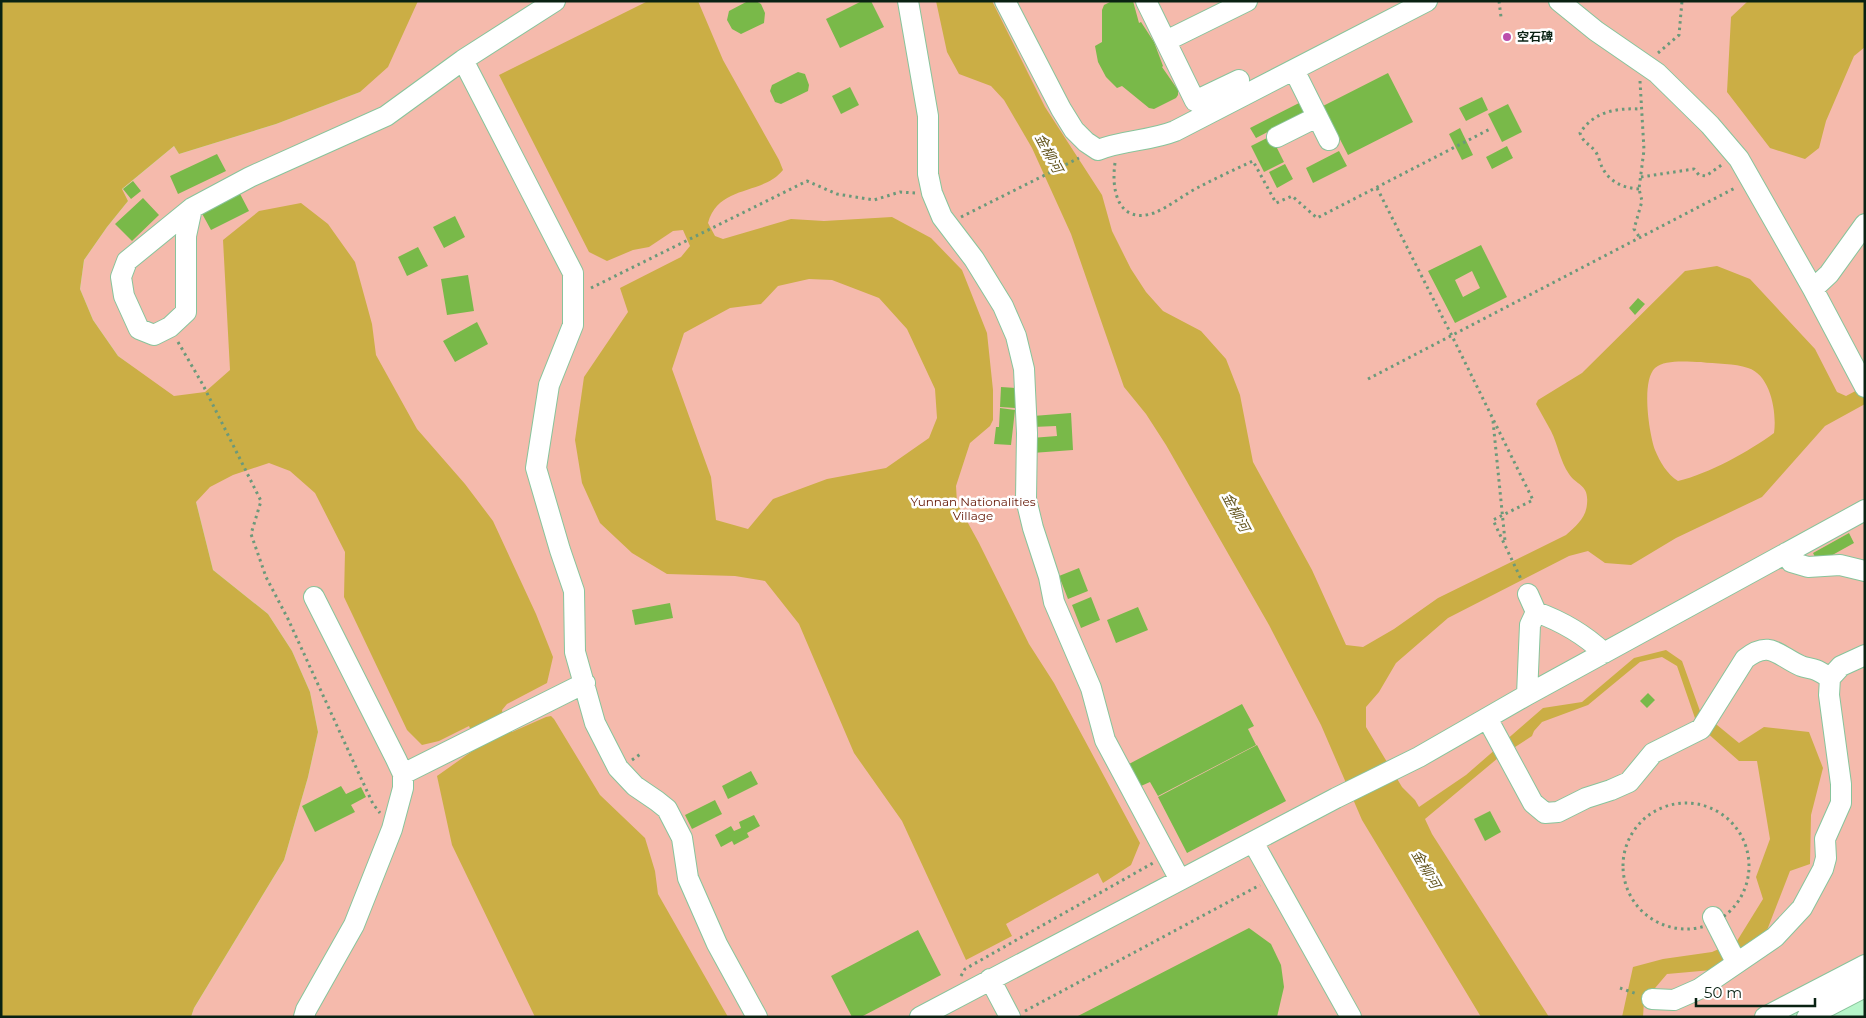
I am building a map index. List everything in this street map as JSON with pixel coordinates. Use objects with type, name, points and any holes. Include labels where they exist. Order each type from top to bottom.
[{"type":"street","points":[[192,208],[186,236],[186,312],[170,327],[154,336],[139,329],[124,296],[121,277],[127,261],[192,208],[250,177],[386,116],[463,60],[555,1]]},
{"type":"street","points":[[908,1],[928,116],[928,174],[932,194],[942,217],[974,260],[1004,306],[1016,336],[1024,368],[1027,433],[1026,499],[1049,577],[1054,602],[1091,688],[1105,740],[1180,880]]},
{"type":"street","points":[[1005,1],[1061,109],[1074,130],[1086,142],[1098,150],[1119,143],[1159,137],[1175,131],[1199,109],[1239,80]]},
{"type":"street","points":[[1146,1],[1199,109]]},
{"type":"street","points":[[1166,41],[1247,1]]},
{"type":"street","points":[[1199,109],[1294,70],[1427,1]]},
{"type":"street","points":[[1559,1],[1596,31],[1656,73],[1710,125],[1736,156],[1813,289],[1862,381]]},
{"type":"street","points":[[463,60],[573,273],[573,325],[549,385],[536,468],[574,591],[575,652],[596,723],[618,768],[635,786],[667,809],[682,838],[688,878],[717,944],[757,1017]]},
{"type":"street","points":[[1294,70],[1329,140]]},
{"type":"street","points":[[1277,137],[1317,117]]},
{"type":"street","points":[[1813,289],[1829,274],[1865,224]]},
{"type":"street","points":[[920,1017],[1336,798],[1419,757],[1527,695],[1865,510]]},
{"type":"street","points":[[1786,553],[1792,562],[1808,567],[1840,565],[1865,571]]},
{"type":"street","points":[[304,1017],[306,1010],[354,925],[392,829],[403,788],[403,774],[314,597]]},
{"type":"street","points":[[1532,603],[1592,642],[1604,653]]},
{"type":"street","points":[[1527,695],[1532,603]]},
{"type":"street","points":[[1487,718],[1533,803],[1545,813],[1558,812],[1586,798],[1612,790],[1629,782],[1653,754],[1706,721],[1746,660],[1753,653],[1763,650],[1775,650],[1801,666],[1815,670],[1830,678]]},
{"type":"street","points":[[1652,999],[1674,1000],[1699,989],[1732,954],[1775,937],[1802,908],[1824,869],[1826,858],[1825,839],[1841,803],[1841,784],[1829,695],[1830,678],[1841,666],[1865,655]]},
{"type":"street","points":[[403,774],[585,683]]},
{"type":"street","points":[[1253,842],[1351,1017]]},
{"type":"street","points":[[1714,919],[1732,954]]},
{"type":"street","points":[[1765,1017],[1865,965]]},
{"type":"street","points":[[990,979],[1016,1014]]},
{"type":"street","points":[[1807,1017],[1865,987]]},
{"type":"path","points":[[1499,1],[1501,17]]},
{"type":"path","points":[[1640,238],[1634,229],[1642,201],[1640,189],[1644,150],[1639,60],[1658,53],[1679,36],[1682,1]]},
{"type":"path","points":[[1640,189],[1627,188],[1617,184],[1604,171],[1595,151],[1583,141],[1580,133],[1585,124],[1610,111],[1620,108],[1641,109]]},
{"type":"path","points":[[1119,143],[1114,165],[1114,188],[1120,204],[1127,213],[1138,215],[1154,213],[1201,186],[1253,161],[1276,204],[1292,196],[1317,218],[1492,128]]},
{"type":"path","points":[[1641,177],[1694,169],[1698,175],[1706,176],[1736,156]]},
{"type":"path","points":[[947,224],[1080,157]]},
{"type":"path","points":[[1368,379],[1751,180]]},
{"type":"path","points":[[574,296],[679,246],[807,181],[837,194],[874,200],[900,192],[932,194]]},
{"type":"path","points":[[1377,188],[1532,500],[1493,520],[1532,603]]},
{"type":"path","points":[[170,327],[203,385],[261,501],[251,534],[266,577],[288,619],[370,797],[392,829]]},
{"type":"path","points":[[1492,418],[1505,544]]},
{"type":"path","points":[[1689,803],[1706,806],[1722,814],[1735,825],[1744,840],[1749,857],[1749,875],[1744,892],[1734,907],[1714,919],[1707,925],[1691,929],[1674,928],[1659,923],[1645,914],[1630,894],[1623,870],[1624,852],[1630,836],[1641,822],[1655,811],[1672,805],[1689,803]]},
{"type":"path","points":[[950,1001],[965,969],[1166,855]]},
{"type":"path","points":[[1016,1014],[1273,878]]},
{"type":"green space","name":"Yunnan Nationalities Village","points":[[418,1],[1865,1],[1865,975],[1783,1017],[191,1017],[194,1008],[284,860],[308,777],[318,732],[310,692],[292,651],[268,614],[213,570],[196,502],[143,375],[118,356],[93,320],[80,289],[84,260],[128,201],[121,190],[174,146],[179,154],[276,124],[360,92]]},
{"type":"water","points":[[1,1],[418,1],[388,67],[360,92],[276,124],[179,154],[174,146],[122,189],[128,201],[84,260],[80,289],[93,320],[118,356],[174,396],[205,392],[230,370],[223,240],[259,211],[301,203],[328,224],[355,262],[372,324],[376,355],[417,429],[465,484],[493,521],[536,614],[553,657],[547,683],[507,704],[502,710],[503,716],[512,732],[551,716],[600,795],[645,838],[655,871],[658,894],[728,1017],[535,1017],[452,845],[437,776],[478,747],[469,726],[439,741],[422,745],[407,730],[344,597],[345,552],[315,493],[290,471],[269,463],[233,475],[210,487],[196,502],[213,570],[268,614],[292,651],[310,692],[318,732],[308,777],[284,860],[194,1008],[191,1017],[1,1017]]},
{"type":"water","points":[[648,1],[698,1],[723,60],[783,170],[764,184],[731,196],[721,202],[708,223],[715,236],[723,239],[791,219],[824,221],[892,217],[931,238],[962,270],[987,333],[993,390],[993,420],[990,426],[970,443],[956,486],[957,503],[1029,644],[1054,683],[1140,843],[1131,865],[1103,883],[1098,873],[1006,924],[1012,936],[966,960],[902,821],[854,753],[799,624],[765,581],[735,576],[667,574],[632,553],[600,523],[582,483],[575,440],[584,377],[628,312],[620,288],[681,257],[690,246],[683,230],[673,231],[649,247],[633,250],[607,261],[589,252],[499,75]],"holes":[[[809,279],[832,280],[879,298],[907,329],[935,389],[937,418],[929,438],[886,468],[827,479],[773,499],[748,529],[716,520],[711,477],[672,369],[684,333],[730,308],[761,304],[778,286]]]},
{"type":"water","name":"金柳河","points":[[936,1],[992,1],[1045,107],[1102,195],[1112,231],[1131,269],[1146,292],[1163,311],[1201,331],[1226,359],[1240,395],[1253,462],[1312,570],[1346,645],[1363,647],[1394,629],[1438,598],[1566,535],[1577,525],[1583,518],[1586,509],[1586,493],[1566,469],[1551,431],[1536,404],[1538,400],[1582,373],[1685,271],[1717,266],[1750,279],[1815,349],[1837,392],[1846,396],[1865,386],[1865,404],[1825,426],[1762,497],[1676,538],[1631,565],[1605,563],[1588,551],[1569,556],[1448,618],[1396,663],[1379,692],[1366,707],[1366,727],[1402,787],[1419,807],[1466,775],[1543,708],[1582,702],[1634,658],[1666,650],[1682,661],[1700,711],[1739,743],[1764,727],[1809,732],[1823,768],[1811,815],[1810,864],[1790,871],[1764,938],[1712,970],[1667,974],[1644,1001],[1643,1017],[1622,1017],[1633,967],[1663,959],[1712,952],[1737,941],[1763,899],[1756,877],[1770,839],[1757,761],[1739,761],[1697,724],[1677,666],[1662,657],[1640,662],[1588,705],[1542,722],[1532,736],[1498,758],[1425,819],[1432,834],[1549,1017],[1481,1017],[1362,820],[1321,725],[1269,625],[1166,445],[1146,414],[1124,387],[1071,234],[1032,148],[1004,100],[991,86],[959,74],[947,52]],"holes":[[[1677,362],[1743,366],[1756,372],[1762,378],[1771,396],[1775,425],[1774,433],[1728,461],[1690,478],[1678,481],[1664,467],[1655,450],[1650,432],[1648,384],[1655,368],[1659,365]]]},
{"type":"water","points":[[1748,1],[1865,1],[1865,47],[1854,56],[1826,121],[1819,148],[1805,159],[1770,148],[1727,92],[1731,17]]},
{"type":"building","points":[[748,1],[756,1],[761,4],[765,13],[764,23],[741,34],[732,29],[727,20],[729,11]]},
{"type":"building","points":[[862,1],[871,1],[884,27],[840,48],[826,19]]},
{"type":"building","points":[[1112,1],[1133,1],[1139,23],[1141,22],[1154,42],[1162,67],[1178,90],[1176,98],[1154,109],[1149,108],[1122,86],[1117,88],[1106,77],[1098,62],[1095,46],[1102,42],[1102,10],[1104,5]]},
{"type":"building","points":[[798,72],[805,74],[809,85],[808,91],[781,104],[775,102],[770,91],[772,85]]},
{"type":"building","points":[[1388,73],[1413,122],[1348,155],[1323,106]]},
{"type":"building","points":[[850,87],[859,105],[841,114],[832,96]]},
{"type":"building","points":[[1482,97],[1488,110],[1466,121],[1459,108]]},
{"type":"building","points":[[1299,103],[1305,113],[1256,138],[1250,128]]},
{"type":"building","points":[[1508,104],[1522,132],[1502,142],[1488,114]]},
{"type":"building","points":[[1460,128],[1473,155],[1462,160],[1449,134]]},
{"type":"building","points":[[1271,136],[1284,162],[1264,172],[1251,146]]},
{"type":"building","points":[[1507,146],[1513,158],[1492,169],[1486,157]]},
{"type":"building","points":[[1339,151],[1347,166],[1313,183],[1306,168]]},
{"type":"building","points":[[217,154],[226,171],[178,194],[170,176]]},
{"type":"building","points":[[1285,164],[1293,179],[1277,188],[1269,172]]},
{"type":"building","points":[[133,181],[141,191],[131,199],[123,189]]},
{"type":"building","points":[[237,188],[249,211],[211,230],[199,208]]},
{"type":"building","points":[[143,198],[159,215],[132,241],[115,224]]},
{"type":"building","points":[[455,216],[465,237],[444,248],[433,227]]},
{"type":"building","points":[[1481,245],[1507,297],[1455,323],[1428,271]],"holes":[[[1472,271],[1480,288],[1463,297],[1455,280]]]},
{"type":"building","points":[[418,247],[428,266],[407,276],[398,257]]},
{"type":"building","points":[[468,275],[474,311],[447,315],[441,279]]},
{"type":"building","points":[[1638,298],[1645,304],[1635,315],[1629,308]]},
{"type":"building","points":[[477,322],[488,344],[455,362],[443,341]]},
{"type":"building","points":[[1001,387],[1016,388],[1015,408],[1000,407]]},
{"type":"building","points":[[1000,408],[1015,410],[1011,445],[994,444],[996,427],[999,427]]},
{"type":"building","points":[[1071,413],[1073,450],[1032,453],[1031,438],[1057,436],[1056,426],[1033,427],[1033,416]]},
{"type":"building","points":[[1849,533],[1854,543],[1818,563],[1813,553]]},
{"type":"building","points":[[1079,568],[1088,591],[1068,599],[1059,576]]},
{"type":"building","points":[[1091,597],[1100,620],[1081,628],[1072,605]]},
{"type":"building","points":[[670,603],[673,618],[635,625],[632,610]]},
{"type":"building","points":[[1138,607],[1148,630],[1116,643],[1107,620]]},
{"type":"building","points":[[1648,693],[1655,700],[1647,708],[1640,701]]},
{"type":"building","points":[[1242,704],[1254,726],[1248,729],[1256,745],[1158,796],[1150,782],[1141,786],[1129,764]]},
{"type":"building","points":[[1257,745],[1286,801],[1187,853],[1158,797]]},
{"type":"building","points":[[751,771],[758,784],[728,799],[722,786]]},
{"type":"building","points":[[341,786],[346,794],[361,787],[366,797],[351,805],[355,812],[315,832],[302,806]]},
{"type":"building","points":[[715,800],[722,814],[692,829],[685,815]]},
{"type":"building","points":[[1490,811],[1501,832],[1485,841],[1474,819]]},
{"type":"building","points":[[754,815],[760,826],[747,833],[749,837],[734,845],[732,841],[721,847],[715,835],[731,826],[734,831],[741,828],[739,822]]},
{"type":"building","points":[[1249,928],[1271,944],[1281,965],[1284,987],[1277,1017],[1076,1017]]},
{"type":"building","points":[[918,930],[941,975],[861,1017],[852,1017],[831,976]]},
{"type":"place","name":"空石碑","points":[[1507,37]]}]
